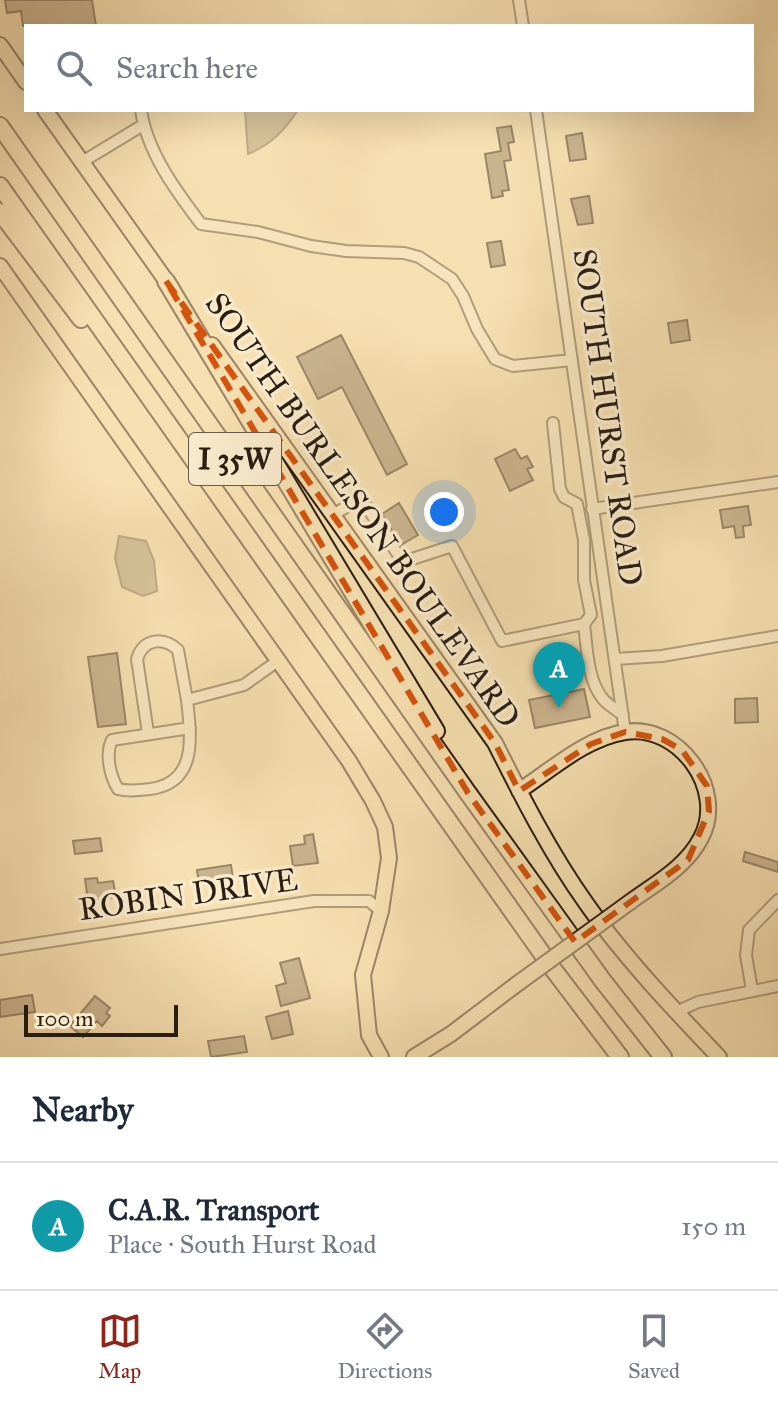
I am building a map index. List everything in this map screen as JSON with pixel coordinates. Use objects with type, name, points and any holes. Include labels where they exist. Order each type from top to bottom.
[{"type":"highway","name":"I 35W","points":[[0,126],[468,793],[603,981],[663,1057]]},
{"type":"highway","name":"I 35W","points":[[0,186],[544,956],[620,1057]]},
{"type":"highway","points":[[0,212],[95,338],[122,360]]},
{"type":"highway","points":[[166,281],[433,725],[468,793]]},
{"type":"main road","points":[[0,45],[24,79]]},
{"type":"main road","name":"SOUTH BURLESON BOULEVARD","points":[[46,112],[495,743],[519,791],[586,903],[676,1012],[719,1057]]},
{"type":"main road","points":[[0,266],[279,660],[373,801],[385,827],[389,858],[381,911],[363,975],[369,1035],[381,1057]]},
{"type":"main road","points":[[414,1057],[451,1034],[688,860],[703,835],[709,811],[707,786],[682,750],[662,739],[625,732],[591,744],[519,791]]},
{"type":"street","points":[[519,0],[523,24]]},
{"type":"street","points":[[141,112],[143,125],[174,188],[201,224],[258,232],[311,246],[404,253],[419,257],[452,279],[495,359],[513,366],[572,360]]},
{"type":"street","name":"SOUTH HURST ROAD","points":[[536,112],[625,732]]},
{"type":"street","points":[[82,162],[143,125]]},
{"type":"street","points":[[333,515],[361,498],[403,562],[452,546],[502,641],[584,624],[591,615],[584,580],[584,540],[577,504],[564,497],[560,489],[553,423]]},
{"type":"street","points":[[592,509],[778,482]]},
{"type":"street","points":[[584,624],[596,686],[603,699],[623,715]]},
{"type":"street","points":[[615,659],[662,656],[778,636]]},
{"type":"street","points":[[148,733],[137,659],[140,649],[150,642],[162,640],[178,650],[187,700],[190,728],[190,751],[182,772],[170,785],[127,792],[118,789],[112,779],[108,748],[112,740],[190,728]]},
{"type":"street","points":[[187,700],[244,685],[279,660]]},
{"type":"street","points":[[752,990],[746,955],[749,930],[778,900]]},
{"type":"street","name":"ROBIN DRIVE","points":[[0,949],[314,901],[369,901],[381,911]]},
{"type":"street","points":[[676,1012],[698,1002],[778,986]]},
{"type":"highlighted area","points":[[166,281],[495,743],[519,791],[591,744],[625,732],[662,739],[682,750],[707,786],[709,811],[688,860],[575,942],[468,793]]},
{"type":"shaded area","points":[[245,112],[297,112],[277,136],[248,154]]},
{"type":"shaded area","points":[[119,536],[146,541],[154,561],[157,591],[143,596],[122,587],[115,558]]},
{"type":"building","points":[[5,0],[92,0],[96,24],[23,26],[21,11],[7,13]]},
{"type":"building","points":[[511,126],[514,142],[508,143],[511,160],[504,161],[509,190],[502,191],[503,196],[492,198],[485,154],[501,151],[497,128]]},
{"type":"building","points":[[582,133],[586,159],[570,161],[566,136]]},
{"type":"building","points":[[589,196],[593,223],[578,225],[571,199]]},
{"type":"building","points":[[501,241],[505,265],[491,267],[487,243]]},
{"type":"building","points":[[687,320],[690,340],[671,343],[668,323]]},
{"type":"building","points":[[341,335],[407,464],[387,475],[342,387],[318,399],[297,357]]},
{"type":"building","points":[[515,449],[521,459],[527,456],[533,467],[527,469],[533,480],[510,491],[495,459]]},
{"type":"building","points":[[399,503],[418,535],[401,545],[382,514]]},
{"type":"building","points":[[748,506],[751,525],[743,526],[744,537],[736,538],[734,526],[723,528],[720,510]]},
{"type":"building","points":[[117,653],[126,724],[98,727],[88,657]]},
{"type":"building","points":[[584,689],[590,717],[535,728],[529,700]]},
{"type":"building","points":[[757,698],[758,722],[735,723],[735,699]]},
{"type":"building","points":[[313,834],[318,863],[293,866],[290,846],[305,844],[304,836]]},
{"type":"building","points":[[100,838],[102,851],[75,854],[73,841]]},
{"type":"building","points":[[745,852],[778,862],[778,872],[743,861]]},
{"type":"building","points":[[231,865],[233,879],[199,884],[197,870]]},
{"type":"building","points":[[97,878],[98,883],[113,881],[116,897],[88,901],[85,879]]},
{"type":"building","points":[[299,958],[310,998],[281,1006],[276,986],[286,983],[280,963]]},
{"type":"building","points":[[32,995],[35,1012],[0,1017],[0,1000]]},
{"type":"building","points":[[95,996],[110,1008],[106,1013],[110,1016],[102,1026],[97,1021],[83,1037],[70,1026]]},
{"type":"building","points":[[288,1011],[293,1034],[272,1039],[266,1017]]},
{"type":"building","points":[[244,1036],[247,1052],[211,1057],[208,1041]]},
{"type":"place","name":"C.A.R. Transport","points":[[559,708]]}]
